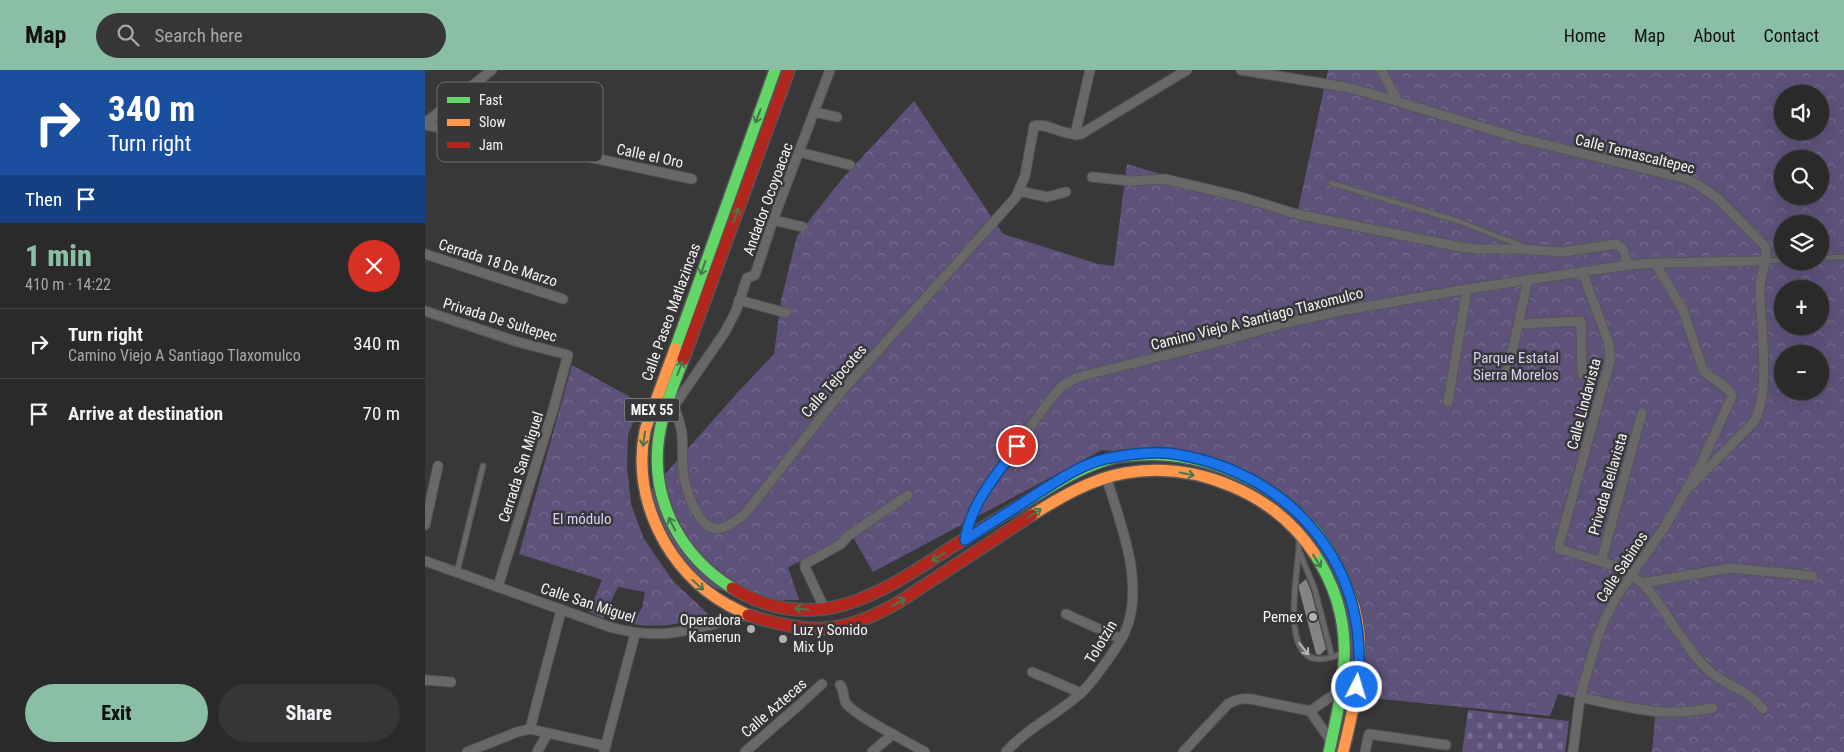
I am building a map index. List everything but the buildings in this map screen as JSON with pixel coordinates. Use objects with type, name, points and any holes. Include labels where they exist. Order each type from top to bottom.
[{"type":"highway","name":"Calle Paseo Matlazincas","points":[[775,70],[649,419],[643,447],[643,470],[647,502],[665,547],[697,584],[725,604],[747,615],[775,624],[804,629],[826,629],[855,624],[899,602],[964,558],[1076,488],[1106,476],[1149,470],[1176,471],[1205,477],[1256,498],[1281,515],[1299,533],[1329,582],[1340,615],[1345,653],[1342,689],[1330,747]]},
{"type":"highway","name":"Calle Paseo Matlazincas","points":[[789,70],[658,442],[657,472],[664,507],[678,536],[687,548],[711,573],[738,592],[755,599],[790,608],[825,610],[850,604],[872,594],[914,571],[1073,472],[1105,459],[1153,453],[1180,454],[1227,468],[1258,484],[1291,506],[1321,538],[1334,558],[1349,588],[1357,619],[1360,653],[1356,698],[1343,752]]},
{"type":"street","points":[[478,82],[492,70]]},
{"type":"street","name":"Andador Ocoyoacac","points":[[671,405],[725,332],[747,278],[755,275],[773,220],[830,70]]},
{"type":"street","points":[[1090,70],[1075,135],[1085,132],[1187,70]]},
{"type":"street","name":"Calle Temascaltepec","points":[[1241,70],[1287,73],[1345,87],[1522,139],[1672,175],[1697,184],[1717,198],[1764,244],[1767,252],[1760,290],[1763,383],[1759,413],[1753,423],[1687,489]]},
{"type":"street","points":[[1381,70],[1397,101]]},
{"type":"street","points":[[814,112],[837,117]]},
{"type":"street","points":[[425,124],[437,115]]},
{"type":"street","name":"Calle Tejocotes","points":[[671,405],[682,430],[683,470],[691,501],[705,525],[715,529],[726,527],[745,514],[841,392],[1010,205],[1019,191],[1025,176],[1035,125],[1075,135]]},
{"type":"street","points":[[799,152],[850,165]]},
{"type":"street","name":"Calle el Oro","points":[[603,160],[692,179]]},
{"type":"street","points":[[1092,177],[1131,181],[1161,179],[1241,197],[1296,214],[1442,244],[1476,249],[1563,252],[1617,244],[1623,249],[1629,266]]},
{"type":"street","points":[[1019,191],[1047,197],[1066,192]]},
{"type":"street","points":[[773,220],[803,227]]},
{"type":"street","name":"Cerrada 18 De Marzo","points":[[425,254],[563,299]]},
{"type":"street","name":"Camino Viejo A Santiago Tlaxomulco","points":[[964,558],[968,524],[975,506],[1046,405],[1062,386],[1078,377],[1219,342],[1286,323],[1335,312],[1467,289],[1582,271],[1655,263],[1765,261]]},
{"type":"street","points":[[1655,263],[1683,310],[1703,370],[1731,393],[1731,398],[1707,453],[1687,489]]},
{"type":"street","name":"Calle Lindavista","points":[[1582,271],[1609,344],[1610,361],[1559,545],[1561,550],[1601,562]]},
{"type":"street","points":[[1508,371],[1528,280]]},
{"type":"street","points":[[1447,402],[1467,289]]},
{"type":"street","points":[[739,300],[786,313]]},
{"type":"street","name":"Privada De Sultepec","points":[[425,311],[518,342],[567,355]]},
{"type":"street","points":[[1519,324],[1580,320],[1583,374]]},
{"type":"street","name":"Cerrada San Miguel","points":[[498,586],[553,410],[567,355]]},
{"type":"street","name":"Privada Bellavista","points":[[1601,562],[1642,413]]},
{"type":"street","points":[[425,525],[438,466]]},
{"type":"street","name":"Tolotzin","points":[[1006,752],[1037,724],[1081,694],[1121,639],[1131,611],[1132,570],[1106,476]]},
{"type":"street","name":"Calle Sabinos","points":[[1573,752],[1580,697],[1604,621],[1631,574],[1653,545],[1687,489]]},
{"type":"street","points":[[825,610],[805,564],[841,544],[848,536],[908,495]]},
{"type":"street","name":"Calle San Miguel","points":[[425,561],[561,610],[635,634],[674,634],[747,615]]},
{"type":"street","points":[[1601,562],[1619,567],[1631,574],[1642,584],[1652,594],[1706,668],[1725,682],[1750,694],[1763,710]]},
{"type":"street","points":[[1642,584],[1731,568],[1813,576]]},
{"type":"street","points":[[530,729],[561,610]]},
{"type":"street","points":[[1066,614],[1121,639]]},
{"type":"street","points":[[467,752],[517,732],[530,729],[605,749],[635,634]]},
{"type":"street","points":[[1032,672],[1081,694]]},
{"type":"street","points":[[425,680],[451,682]]},
{"type":"street","name":"Calle Aztecas","points":[[745,752],[822,684]]},
{"type":"street","points":[[840,684],[847,704],[925,752]]},
{"type":"street","points":[[1183,752],[1234,700],[1251,699],[1310,711],[1342,689]]},
{"type":"street","points":[[1580,697],[1631,708],[1661,712],[1687,712],[1713,708]]},
{"type":"street","points":[[1310,711],[1330,747]]},
{"type":"street","points":[[537,752],[548,733]]},
{"type":"street","points":[[872,752],[893,734]]},
{"type":"street","points":[[1365,752],[1369,734],[1446,745]]},
{"type":"lane","points":[[1331,183],[1458,220],[1531,250]]},
{"type":"lane","points":[[1829,258],[1844,257]]},
{"type":"lane","name":"Camino Viejo A Santiago Tlaxomulco","points":[[1765,261],[1774,260]]},
{"type":"lane","points":[[457,572],[483,466]]},
{"type":"lane","points":[[1299,533],[1294,602],[1294,628],[1296,636],[1303,650],[1310,656],[1320,660],[1345,653]]},
{"type":"lane","points":[[1299,551],[1315,590],[1332,657]]},
{"type":"green space","name":"Parque Estatal Sierra Morelos","points":[[1328,70],[1844,70],[1844,752],[1652,752],[1655,717],[1558,694],[1550,716],[1341,695],[1345,648],[1314,542],[1202,458],[1102,450],[873,572],[853,537],[788,567],[799,600],[748,600],[715,588],[683,565],[643,499],[774,354],[781,300],[797,236],[842,179],[914,101],[1003,234],[1098,264],[1114,266],[1127,164],[1297,215]]},
{"type":"green space","name":"El módulo","points":[[572,365],[641,403],[628,435],[627,468],[631,504],[644,539],[673,581],[708,614],[670,625],[631,624],[642,608],[645,592],[618,587],[603,618],[589,612],[602,580],[519,554]]},
{"type":"green space","points":[[1468,710],[1569,721],[1565,752],[1462,752]]},
{"type":"traffic: fast","points":[[675,349],[775,70]]},
{"type":"traffic: fast","points":[[683,360],[668,401],[658,444],[657,466],[660,487],[674,526],[685,544],[699,561],[732,588]]},
{"type":"traffic: fast","points":[[1019,506],[1087,467],[1116,457],[1159,455],[1184,457],[1208,463],[1253,481],[1293,509],[1311,526],[1329,550],[1350,595]]},
{"type":"traffic: fast","points":[[1314,553],[1328,578],[1338,603],[1343,627],[1343,675],[1340,700],[1329,752]]},
{"type":"traffic: slow","points":[[675,349],[645,431],[642,457],[649,507],[659,531],[672,553],[688,573],[707,591],[748,615]]},
{"type":"traffic: slow","points":[[1032,515],[1088,484],[1112,476],[1152,471],[1179,472],[1205,477],[1231,486],[1255,498],[1278,513],[1314,553]]},
{"type":"traffic: slow","points":[[1343,752],[1356,694],[1360,653],[1356,614],[1350,595]]},
{"type":"traffic: jam","points":[[683,360],[789,70]]},
{"type":"traffic: jam","points":[[732,588],[762,602],[790,609],[817,610],[844,605],[896,582],[1019,506]]},
{"type":"traffic: jam","points":[[748,615],[770,622],[808,628],[843,626],[860,621],[899,602],[1032,515]]},
{"type":"place","name":"Pemex","points":[[1313,617]]},
{"type":"place","name":"Operadora Kamerun","points":[[751,629]]},
{"type":"place","name":"Luz y Sonido Mix Up","points":[[783,639]]},
{"type":"route","points":[[1017,446],[975,506],[970,516],[965,540],[1083,467],[1105,459],[1138,454],[1180,454],[1212,463],[1242,475],[1279,497],[1301,515],[1328,547],[1349,588],[1359,635],[1360,653],[1357,687]]}]
